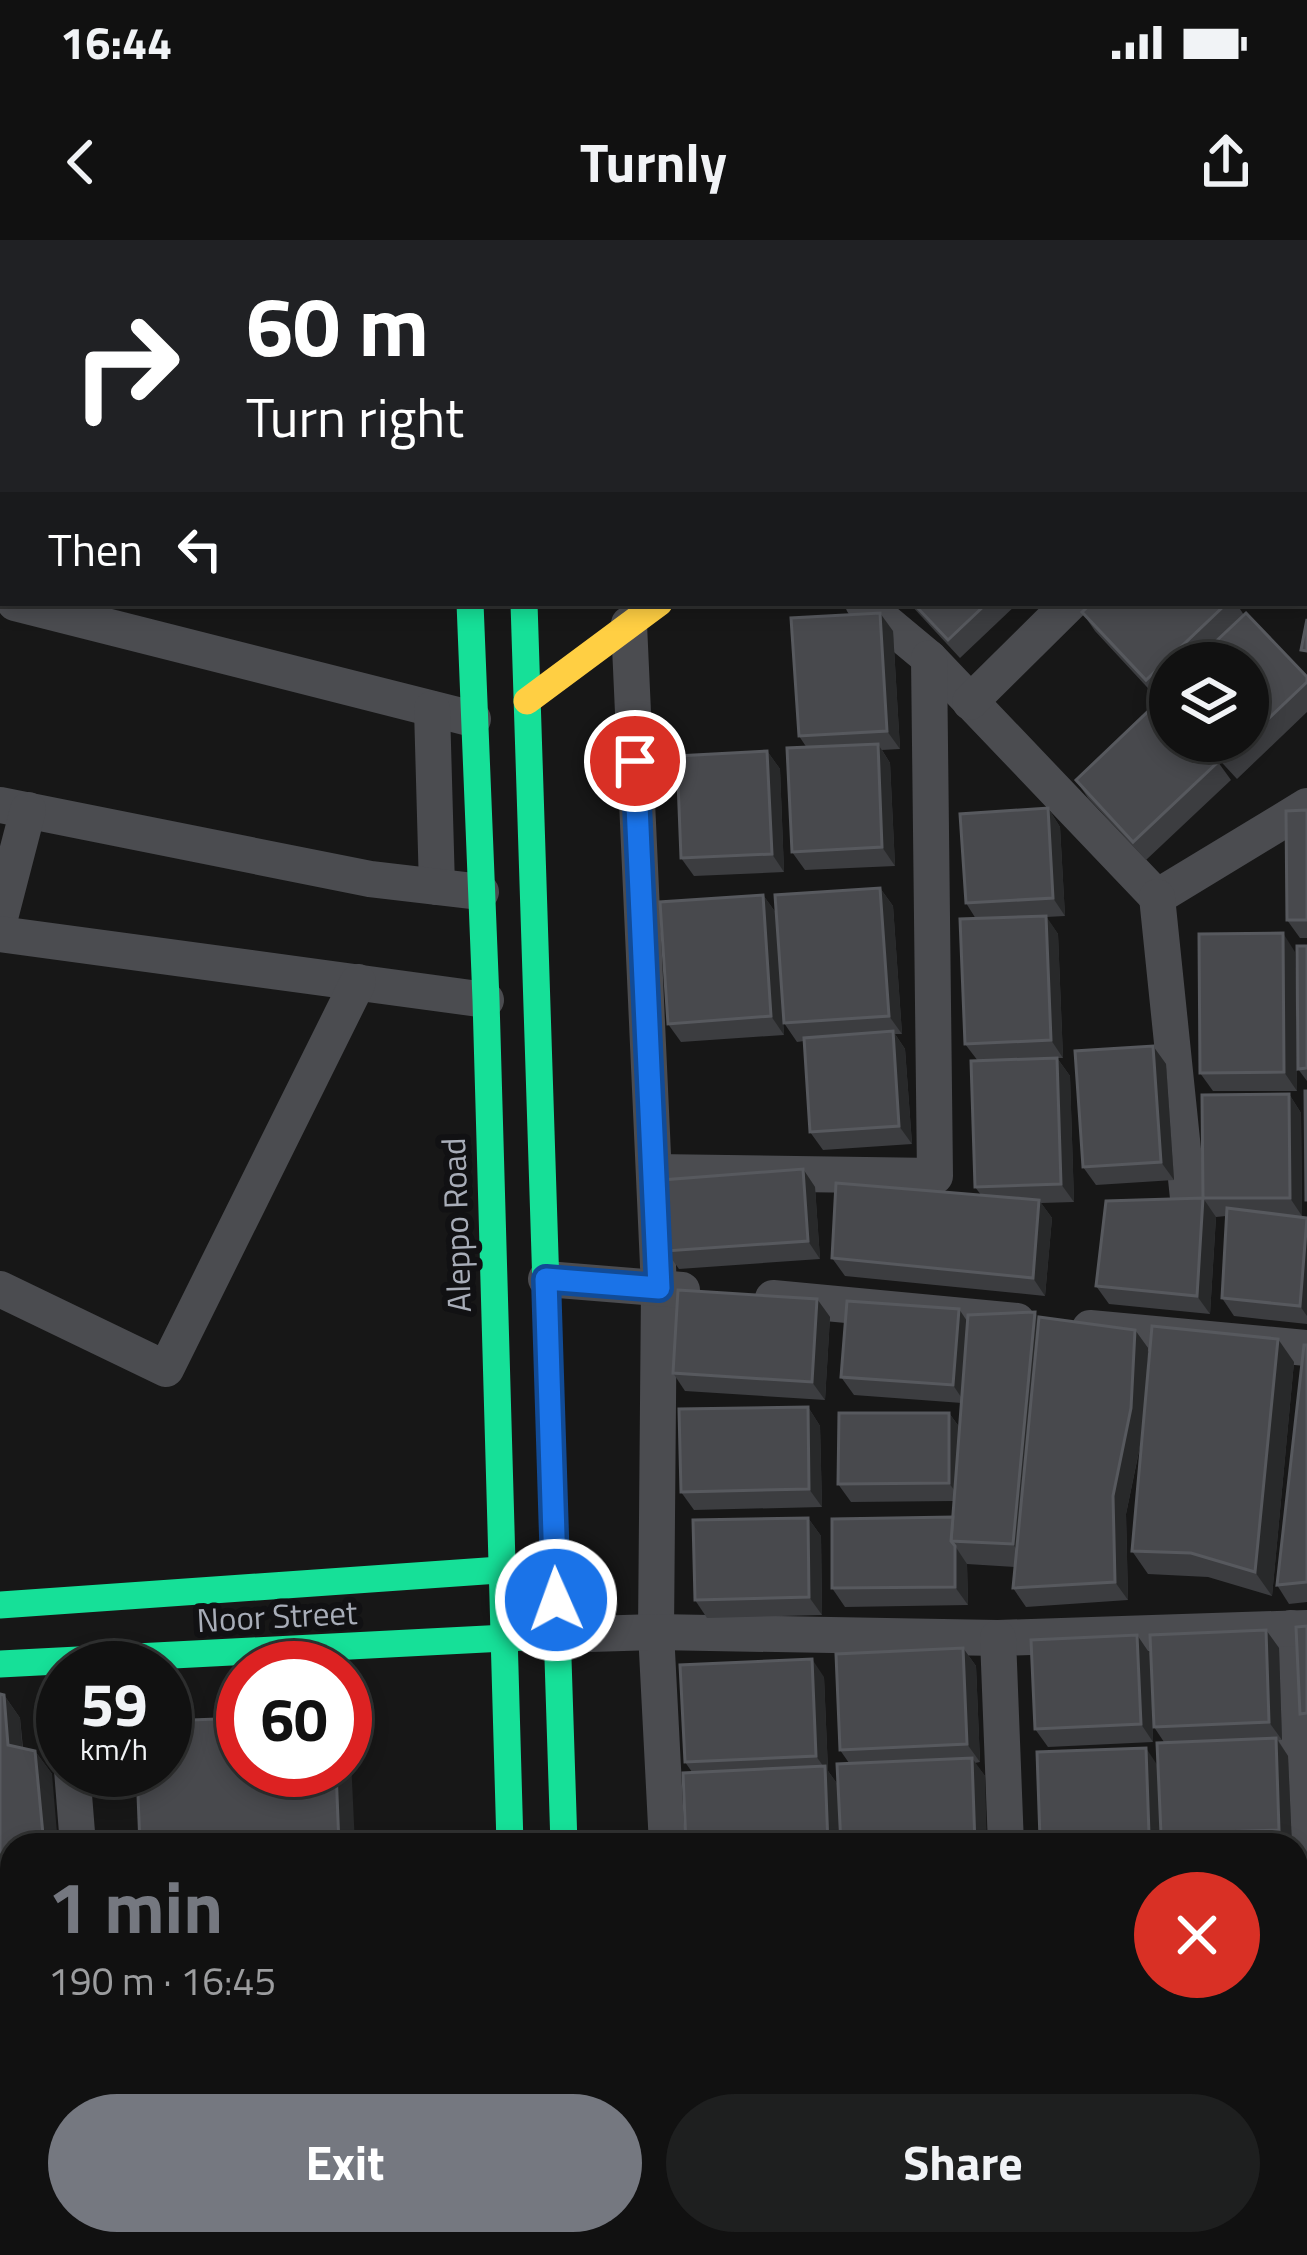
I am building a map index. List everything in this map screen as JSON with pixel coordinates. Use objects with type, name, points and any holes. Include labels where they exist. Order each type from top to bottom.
[{"type":"main road","name":"Aleppo Road","points":[[470,606],[510,1833]]},
{"type":"main road","points":[[524,606],[564,1833]]},
{"type":"main road","points":[[527,701],[644,614]]},
{"type":"main road","name":"Noor Street","points":[[0,1605],[555,1566]]},
{"type":"main road","name":"Noor Street","points":[[192,1658],[557,1635]]},
{"type":"main road","name":"Noor Street","points":[[0,1664],[36,1665]]},
{"type":"street","points":[[27,606],[473,719]]},
{"type":"street","points":[[867,606],[929,658],[1157,897],[1188,1198]]},
{"type":"street","points":[[970,702],[1067,606]]},
{"type":"street","points":[[644,614],[659,1288],[656,1633],[666,1833]]},
{"type":"street","points":[[655,1172],[935,1176],[929,658]]},
{"type":"street","points":[[432,709],[437,887]]},
{"type":"street","points":[[1157,897],[1307,806]]},
{"type":"street","points":[[0,918],[14,808],[370,879],[481,892]]},
{"type":"street","points":[[0,934],[486,1000]]},
{"type":"street","points":[[0,1289],[166,1369],[358,982]]},
{"type":"street","points":[[546,1279],[1307,1348]]},
{"type":"street","points":[[557,1635],[998,1638],[1299,1628],[1304,1833]]},
{"type":"street","points":[[998,1638],[1006,1833]]},
{"type":"street","points":[[74,1797],[77,1833]]},
{"type":"building","points":[[916,606],[984,606],[948,640]]},
{"type":"building","points":[[1089,606],[1224,606],[1186,642],[1149,642],[1146,680],[1082,612]]},
{"type":"building","points":[[880,613],[887,731],[799,736],[791,618]]},
{"type":"building","points":[[1246,613],[1307,682],[1269,718],[1269,642],[1215,642]]},
{"type":"building","points":[[1307,619],[1307,651],[1301,650]]},
{"type":"building","points":[[1149,710],[1149,762],[1218,762],[1133,842],[1076,780]]},
{"type":"building","points":[[878,744],[882,847],[792,852],[787,748]]},
{"type":"building","points":[[767,751],[772,854],[681,858],[677,756]]},
{"type":"building","points":[[1048,808],[1053,898],[966,903],[960,814]]},
{"type":"building","points":[[1307,810],[1307,920],[1287,920],[1286,811]]},
{"type":"building","points":[[880,888],[889,1016],[784,1023],[775,895]]},
{"type":"building","points":[[763,895],[771,1016],[668,1024],[660,902]]},
{"type":"building","points":[[1046,916],[1051,1040],[965,1044],[960,919]]},
{"type":"building","points":[[1283,933],[1284,1072],[1200,1073],[1199,934]]},
{"type":"building","points":[[1297,946],[1307,946],[1307,1068],[1298,1069]]},
{"type":"building","points":[[893,1031],[899,1126],[810,1132],[804,1038]]},
{"type":"building","points":[[1153,1046],[1161,1162],[1083,1167],[1075,1051]]},
{"type":"building","points":[[1057,1058],[1061,1184],[975,1187],[971,1061]]},
{"type":"building","points":[[1307,1091],[1307,1200],[1306,1200]]},
{"type":"building","points":[[1289,1094],[1290,1198],[1203,1198],[1202,1095]]},
{"type":"building","points":[[803,1169],[808,1241],[666,1251],[662,1180]]},
{"type":"building","points":[[836,1183],[1039,1200],[1033,1278],[832,1258]]},
{"type":"building","points":[[1203,1198],[1197,1296],[1096,1286],[1106,1201]]},
{"type":"building","points":[[1227,1208],[1307,1218],[1300,1306],[1222,1298]]},
{"type":"building","points":[[678,1290],[817,1299],[812,1382],[673,1373]]},
{"type":"building","points":[[847,1301],[959,1309],[953,1385],[841,1377]]},
{"type":"building","points":[[1035,1312],[1013,1544],[951,1541],[968,1315]]},
{"type":"building","points":[[1039,1317],[1135,1330],[1131,1408],[1113,1496],[1115,1582],[1013,1588]]},
{"type":"building","points":[[1152,1326],[1278,1339],[1255,1572],[1191,1553],[1132,1551]]},
{"type":"building","points":[[1304,1345],[1307,1582],[1277,1585]]},
{"type":"building","points":[[808,1407],[809,1489],[681,1492],[679,1409]]},
{"type":"building","points":[[839,1413],[949,1413],[949,1483],[838,1484]]},
{"type":"building","points":[[953,1517],[955,1587],[832,1588],[832,1519]]},
{"type":"building","points":[[808,1518],[809,1597],[695,1600],[693,1520]]},
{"type":"building","points":[[1307,1626],[1307,1713],[1300,1714],[1296,1627]]},
{"type":"building","points":[[1266,1630],[1269,1722],[1154,1727],[1150,1635]]},
{"type":"building","points":[[1137,1635],[1141,1724],[1035,1729],[1031,1640]]},
{"type":"building","points":[[963,1648],[967,1744],[840,1750],[836,1654]]},
{"type":"building","points":[[812,1659],[816,1756],[685,1762],[680,1665]]},
{"type":"building","points":[[0,1694],[4,1695],[8,1745],[35,1751],[43,1833],[0,1833]]},
{"type":"building","points":[[216,1719],[216,1797],[337,1797],[339,1833],[140,1833],[138,1797],[192,1797],[192,1720]]},
{"type":"building","points":[[1276,1738],[1279,1830],[1161,1833],[1157,1743]]},
{"type":"building","points":[[1146,1748],[1149,1833],[1040,1833],[1037,1752]]},
{"type":"building","points":[[972,1758],[975,1833],[840,1833],[837,1764]]},
{"type":"building","points":[[825,1766],[828,1833],[686,1833],[683,1773]]},
{"type":"traffic: fast","points":[[470,606],[510,1833]]},
{"type":"traffic: fast","points":[[524,606],[564,1833]]},
{"type":"traffic: fast","points":[[0,1605],[543,1567]]},
{"type":"traffic: fast","points":[[0,1664],[545,1636]]},
{"type":"traffic: slow","points":[[527,701],[655,606]]},
{"type":"route","points":[[556,1600],[546,1279],[659,1288],[635,761]]}]
